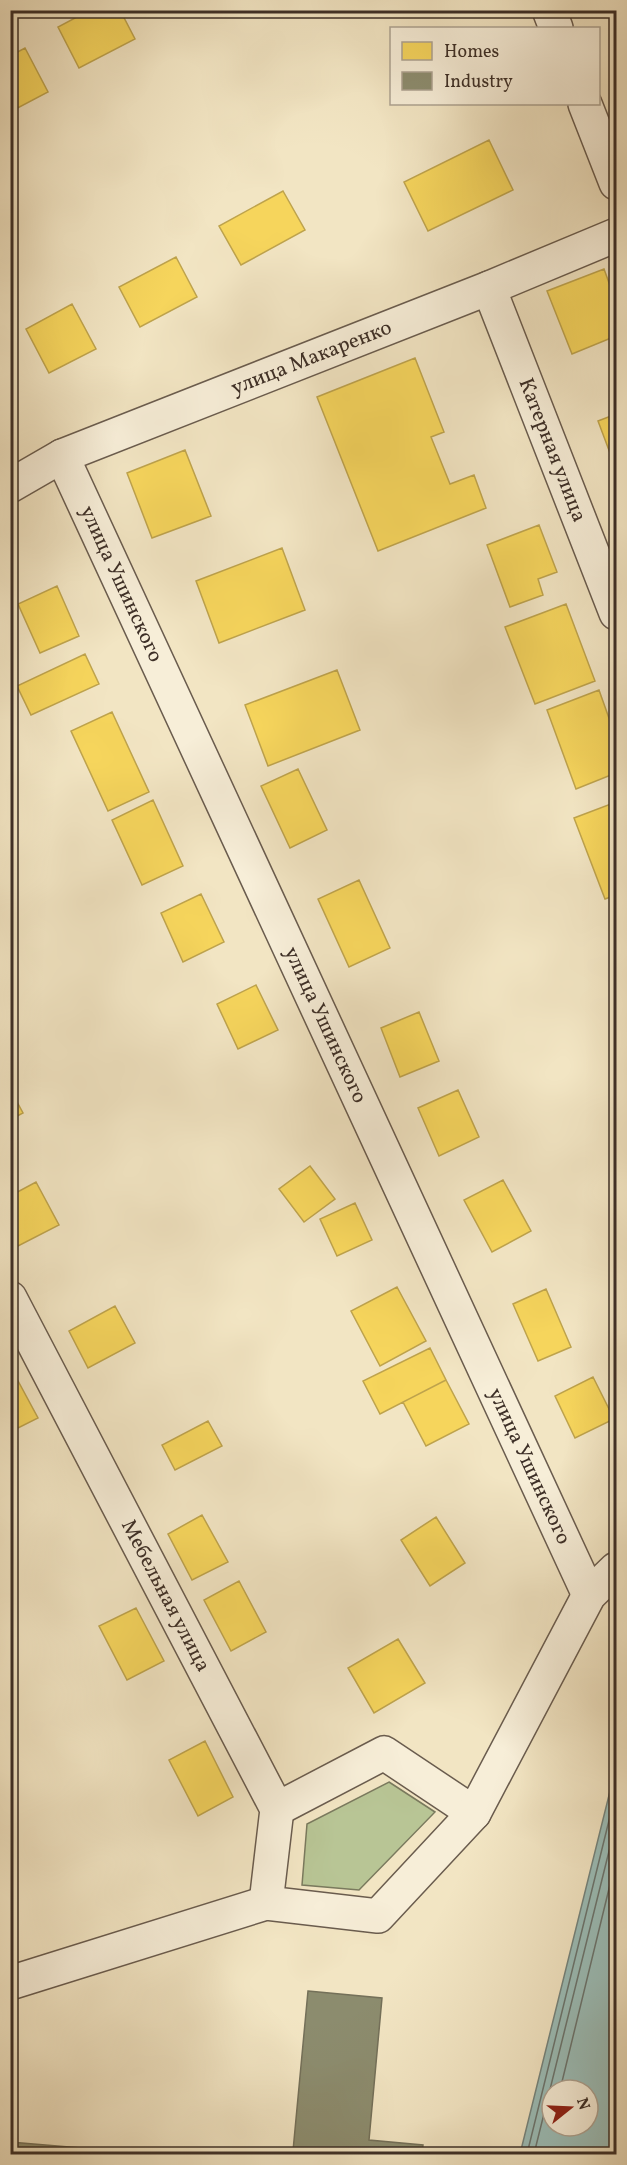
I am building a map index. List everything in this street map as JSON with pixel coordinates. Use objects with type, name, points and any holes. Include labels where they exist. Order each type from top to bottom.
[{"type":"street","points":[[549,10],[556,27]]},
{"type":"street","points":[[585,105],[616,183]]},
{"type":"street","name":"улица Макаренко","points":[[10,486],[62,456],[489,288],[616,235]]},
{"type":"street","name":"Катерная улица","points":[[489,288],[616,614]]},
{"type":"street","name":"улица Ушинского","points":[[62,456],[589,1595]]},
{"type":"street","name":"Мебельная улица","points":[[10,1298],[277,1809]]},
{"type":"street","points":[[10,1983],[266,1903],[378,1916],[474,1813],[589,1595],[616,1569]]},
{"type":"street","points":[[266,1903],[277,1809],[384,1753],[474,1813]]},
{"type":"green space","points":[[389,1782],[435,1812],[359,1890],[302,1885],[307,1824]]},
{"type":"water","points":[[616,1767],[616,2154],[520,2154]]},
{"type":"building: Homes","points":[[90,10],[120,10],[135,39],[79,68],[58,27]]},
{"type":"building: Homes","points":[[25,48],[48,92],[10,112],[10,56]]},
{"type":"building: Homes","points":[[489,140],[513,190],[428,231],[404,182]]},
{"type":"building: Homes","points":[[283,191],[305,230],[241,265],[219,226]]},
{"type":"building: Homes","points":[[176,257],[197,297],[140,327],[119,287]]},
{"type":"building: Homes","points":[[604,269],[616,302],[616,336],[572,354],[547,291]]},
{"type":"building: Homes","points":[[72,304],[96,349],[49,373],[26,329]]},
{"type":"building: Homes","points":[[415,358],[444,432],[431,437],[450,484],[474,475],[486,508],[378,551],[317,397]]},
{"type":"building: Homes","points":[[616,414],[616,469],[598,421]]},
{"type":"building: Homes","points":[[185,450],[211,516],[152,538],[127,473]]},
{"type":"building: Homes","points":[[539,525],[557,572],[538,579],[543,595],[510,607],[487,545]]},
{"type":"building: Homes","points":[[282,548],[305,610],[219,643],[196,581]]},
{"type":"building: Homes","points":[[57,586],[79,636],[40,653],[18,604]]},
{"type":"building: Homes","points":[[566,604],[595,681],[535,704],[505,627]]},
{"type":"building: Homes","points":[[85,654],[99,684],[31,715],[17,686]]},
{"type":"building: Homes","points":[[337,670],[360,730],[268,766],[245,705]]},
{"type":"building: Homes","points":[[599,690],[616,738],[616,773],[576,789],[547,710]]},
{"type":"building: Homes","points":[[112,712],[149,792],[108,811],[71,731]]},
{"type":"building: Homes","points":[[298,769],[327,830],[290,848],[261,786]]},
{"type":"building: Homes","points":[[153,800],[183,866],[142,885],[112,820]]},
{"type":"building: Homes","points":[[616,802],[616,895],[605,899],[574,818]]},
{"type":"building: Homes","points":[[359,880],[390,948],[349,967],[318,899]]},
{"type":"building: Homes","points":[[201,894],[224,942],[183,962],[161,913]]},
{"type":"building: Homes","points":[[256,985],[278,1030],[238,1049],[217,1004]]},
{"type":"building: Homes","points":[[419,1012],[439,1061],[400,1077],[381,1028]]},
{"type":"building: Homes","points":[[10,1089],[23,1113],[10,1120]]},
{"type":"building: Homes","points":[[458,1090],[479,1137],[439,1156],[418,1108]]},
{"type":"building: Homes","points":[[310,1166],[335,1199],[304,1222],[279,1189]]},
{"type":"building: Homes","points":[[503,1180],[531,1231],[492,1252],[464,1200]]},
{"type":"building: Homes","points":[[36,1182],[59,1225],[18,1246],[10,1232],[10,1196]]},
{"type":"building: Homes","points":[[355,1203],[372,1240],[337,1256],[320,1219]]},
{"type":"building: Homes","points":[[397,1287],[426,1341],[380,1366],[351,1311]]},
{"type":"building: Homes","points":[[546,1289],[571,1347],[538,1361],[513,1304]]},
{"type":"building: Homes","points":[[115,1306],[135,1343],[88,1368],[69,1331]]},
{"type":"building: Homes","points":[[430,1348],[446,1380],[380,1414],[363,1381]]},
{"type":"building: Homes","points":[[10,1366],[38,1418],[10,1432]]},
{"type":"building: Homes","points":[[593,1377],[614,1419],[575,1438],[555,1396]]},
{"type":"building: Homes","points":[[446,1380],[469,1424],[426,1446],[403,1402]]},
{"type":"building: Homes","points":[[208,1421],[222,1446],[175,1470],[162,1445]]},
{"type":"building: Homes","points":[[202,1515],[228,1562],[192,1580],[168,1534]]},
{"type":"building: Homes","points":[[436,1517],[465,1563],[430,1586],[401,1540]]},
{"type":"building: Homes","points":[[239,1581],[266,1632],[231,1651],[204,1600]]},
{"type":"building: Homes","points":[[136,1608],[164,1661],[127,1680],[99,1626]]},
{"type":"building: Homes","points":[[398,1639],[425,1683],[374,1713],[348,1668]]},
{"type":"building: Homes","points":[[205,1741],[233,1797],[198,1816],[169,1760]]},
{"type":"building: Industry","points":[[308,1991],[382,1998],[369,2140],[423,2145],[422,2154],[327,2154],[293,2151]]},
{"type":"building: Industry","points":[[10,2142],[152,2154],[10,2154]]}]
